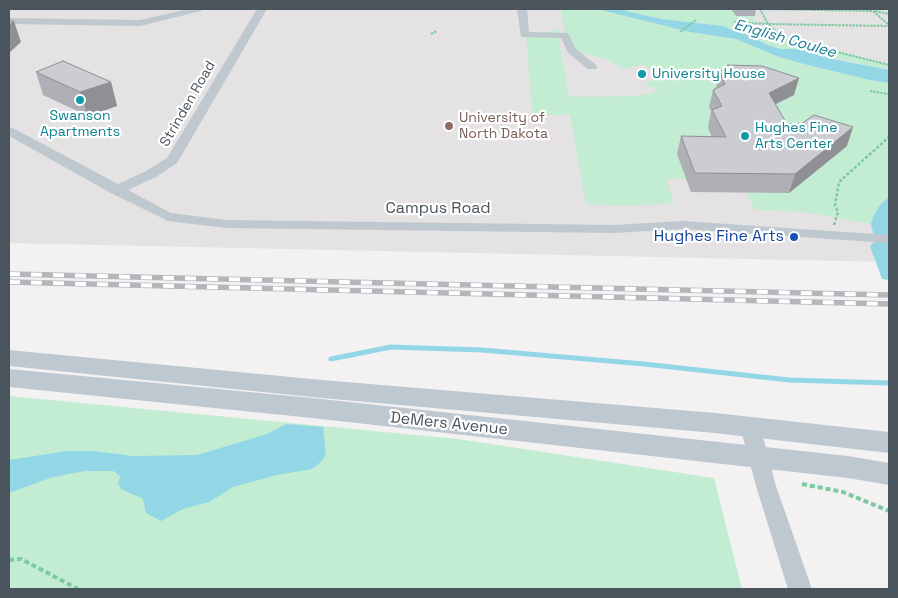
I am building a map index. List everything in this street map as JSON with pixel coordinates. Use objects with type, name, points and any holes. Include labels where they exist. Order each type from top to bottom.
[{"type":"main road","name":"DeMers Avenue","points":[[9,358],[322,389],[750,426],[889,442]]},
{"type":"main road","name":"DeMers Avenue","points":[[9,378],[312,408],[848,467],[889,474]]},
{"type":"street","points":[[9,22],[140,23],[198,9]]},
{"type":"street","name":"Strinden Road","points":[[116,190],[151,174],[172,160],[262,9]]},
{"type":"street","points":[[522,9],[525,35],[565,35],[572,51],[592,67]]},
{"type":"street","name":"Campus Road","points":[[9,131],[168,217],[226,224],[614,229],[683,225],[889,239]]},
{"type":"street","points":[[750,426],[757,457],[800,589]]},
{"type":"path","points":[[889,14],[872,10],[760,9],[768,24],[785,38],[889,65]]},
{"type":"path","points":[[872,10],[889,26]]},
{"type":"path","points":[[680,32],[696,20]]},
{"type":"path","points":[[734,22],[889,26]]},
{"type":"path","points":[[431,34],[437,31]]},
{"type":"path","points":[[870,91],[889,95]]},
{"type":"path","points":[[834,228],[838,212],[835,205],[839,182],[889,137]]},
{"type":"path","points":[[802,484],[843,492],[889,511]]},
{"type":"path","points":[[9,560],[21,559],[78,589]]},
{"type":"shaded area","name":"University of North Dakota","points":[[9,9],[889,9],[889,262],[9,243]]},
{"type":"green space","points":[[561,9],[597,9],[690,32],[736,39],[779,57],[889,83],[889,197],[879,206],[871,224],[804,212],[755,210],[746,193],[789,193],[796,142],[764,110],[793,96],[718,123],[713,139],[678,154],[686,179],[666,179],[674,203],[629,206],[586,204],[570,115],[533,115],[526,37],[557,29],[569,97],[639,96],[658,91],[644,83],[661,79],[655,74],[663,72],[643,65],[623,69],[605,59],[576,51],[565,35]]},
{"type":"green space","points":[[615,9],[731,9],[755,16],[752,29],[889,64],[889,71],[832,59],[798,49],[780,49],[758,41],[751,36],[707,24],[662,19]]},
{"type":"green space","points":[[9,396],[458,439],[714,478],[742,589],[9,589]]},
{"type":"water","points":[[597,9],[615,9],[662,19],[722,26],[780,49],[798,49],[832,59],[889,70],[889,83],[779,57],[736,39],[690,32]]},
{"type":"water","points":[[889,197],[889,280],[882,279],[870,246],[875,241],[871,224],[873,217],[879,206]]},
{"type":"water","points":[[286,424],[323,427],[326,454],[322,461],[312,469],[277,475],[233,487],[209,502],[183,509],[161,521],[146,513],[143,499],[121,489],[118,483],[120,476],[113,471],[86,471],[68,474],[50,478],[9,493],[9,460],[67,451],[93,451],[133,456],[197,455],[267,434]]},
{"type":"building","points":[[63,61],[111,82],[80,92],[36,72]]},
{"type":"building","name":"Hughes Fine Arts Center","points":[[728,65],[762,66],[799,78],[769,93],[787,124],[801,124],[814,115],[853,127],[795,174],[695,173],[681,136],[726,137],[712,110],[722,106],[713,90],[725,84],[720,72]]},
{"type":"waterway","name":"English Coulee","points":[[616,9],[628,13]]},
{"type":"waterway","points":[[331,359],[391,347],[482,350],[644,364],[789,380],[889,383]]},
{"type":"railway","points":[[9,274],[889,295]]},
{"type":"railway","points":[[9,282],[889,304]]},
{"type":"place","name":"University House","points":[[642,74]]},
{"type":"place","name":"Swanson Apartments","points":[[80,100]]},
{"type":"place","name":"University of North Dakota","points":[[449,126]]},
{"type":"place","name":"Hughes Fine Arts Center","points":[[745,136]]},
{"type":"place","name":"Hughes Fine Arts","points":[[794,237]]}]
